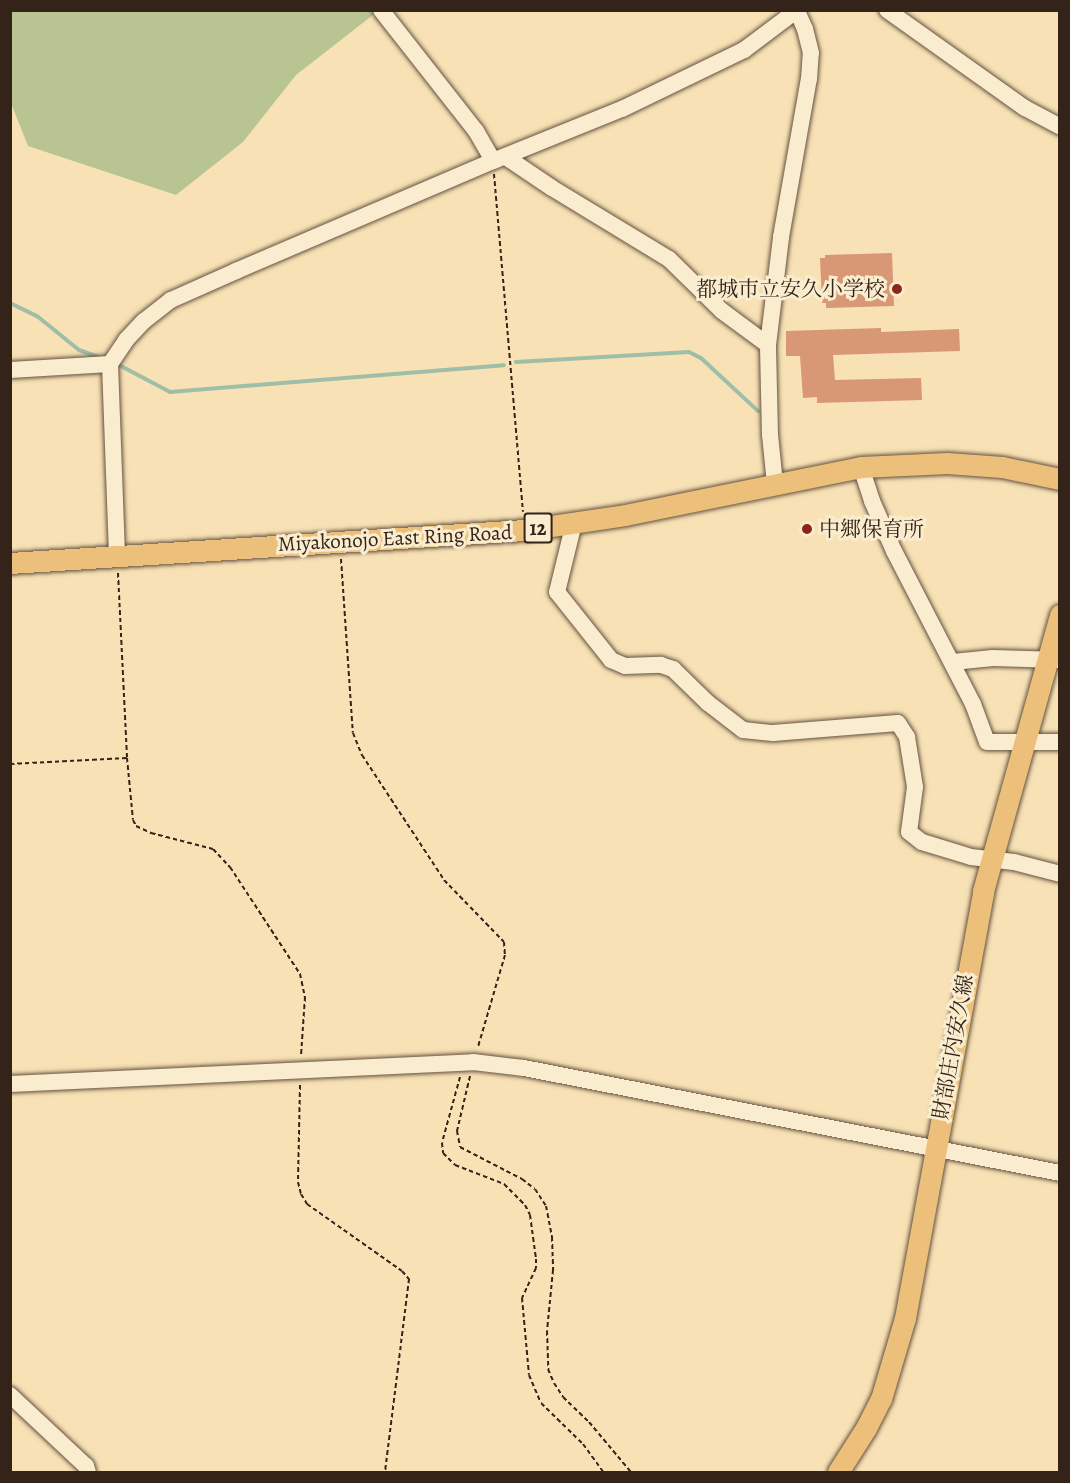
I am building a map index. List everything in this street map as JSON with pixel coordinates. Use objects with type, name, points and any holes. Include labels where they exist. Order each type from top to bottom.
[{"type":"main road","name":"Miyakonojo East Ring Road","points":[[10,563],[524,530],[574,523],[861,467],[947,463],[1002,467],[1059,479]]},
{"type":"main road","name":"財部庄内安久線","points":[[838,1473],[881,1399],[905,1318],[990,858],[1023,741],[1053,660],[1059,615]]},
{"type":"street","points":[[381,10],[500,159],[669,259],[722,310],[768,345]]},
{"type":"street","points":[[887,10],[1025,108],[1059,128]]},
{"type":"street","points":[[117,555],[110,364],[126,340],[144,321],[171,300],[500,159],[622,110],[744,50],[797,11],[805,29],[811,53],[810,79],[781,237],[768,345],[770,435],[775,484]]},
{"type":"street","points":[[10,370],[110,364]]},
{"type":"street","points":[[861,467],[872,501],[894,551],[974,704],[987,742],[1059,742]]},
{"type":"street","points":[[574,523],[557,592],[611,660],[625,666],[661,665],[674,669],[708,703],[743,730],[773,733],[898,723],[907,737],[915,788],[909,831],[922,842],[971,857],[990,858],[1059,874]]},
{"type":"street","points":[[953,662],[993,657],[1053,660]]},
{"type":"street","points":[[10,1084],[469,1062],[524,1068],[1059,1173]]},
{"type":"street","points":[[10,1395],[86,1466],[88,1473]]},
{"type":"path","points":[[500,159],[524,530]]},
{"type":"path","points":[[340,541],[353,733],[362,755],[444,880],[504,942],[505,955],[442,1143],[443,1153],[455,1165],[504,1184],[525,1204],[530,1215],[536,1259],[536,1268],[522,1298],[529,1375],[541,1403],[583,1444],[603,1473]]},
{"type":"path","points":[[117,555],[127,758],[131,813],[136,826],[151,833],[213,849],[230,867],[300,974],[304,997],[298,1182],[301,1194],[307,1204],[402,1271],[409,1279],[385,1473]]},
{"type":"path","points":[[10,764],[127,758]]},
{"type":"path","points":[[469,1062],[457,1131],[460,1147],[522,1179],[535,1189],[546,1206],[552,1237],[553,1270],[547,1330],[548,1369],[563,1397],[590,1422],[631,1473]]},
{"type":"green space","points":[[10,11],[378,11],[296,75],[243,142],[176,195],[28,146],[11,103]]},
{"type":"building","points":[[892,253],[894,306],[826,308],[826,303],[822,303],[820,258],[825,258],[825,255]]},
{"type":"building","points":[[881,328],[881,332],[959,329],[960,351],[833,355],[835,380],[921,378],[922,400],[817,403],[817,397],[803,398],[800,356],[786,356],[786,331]]},
{"type":"waterway","points":[[10,303],[37,316],[79,350],[101,358]]},
{"type":"waterway","points":[[516,362],[689,352],[701,358],[758,411]]},
{"type":"waterway","points":[[117,364],[170,392],[504,365]]},
{"type":"place","name":"都城市立安久小学校","points":[[897,289]]},
{"type":"place","name":"中郷保育所","points":[[807,529]]}]
